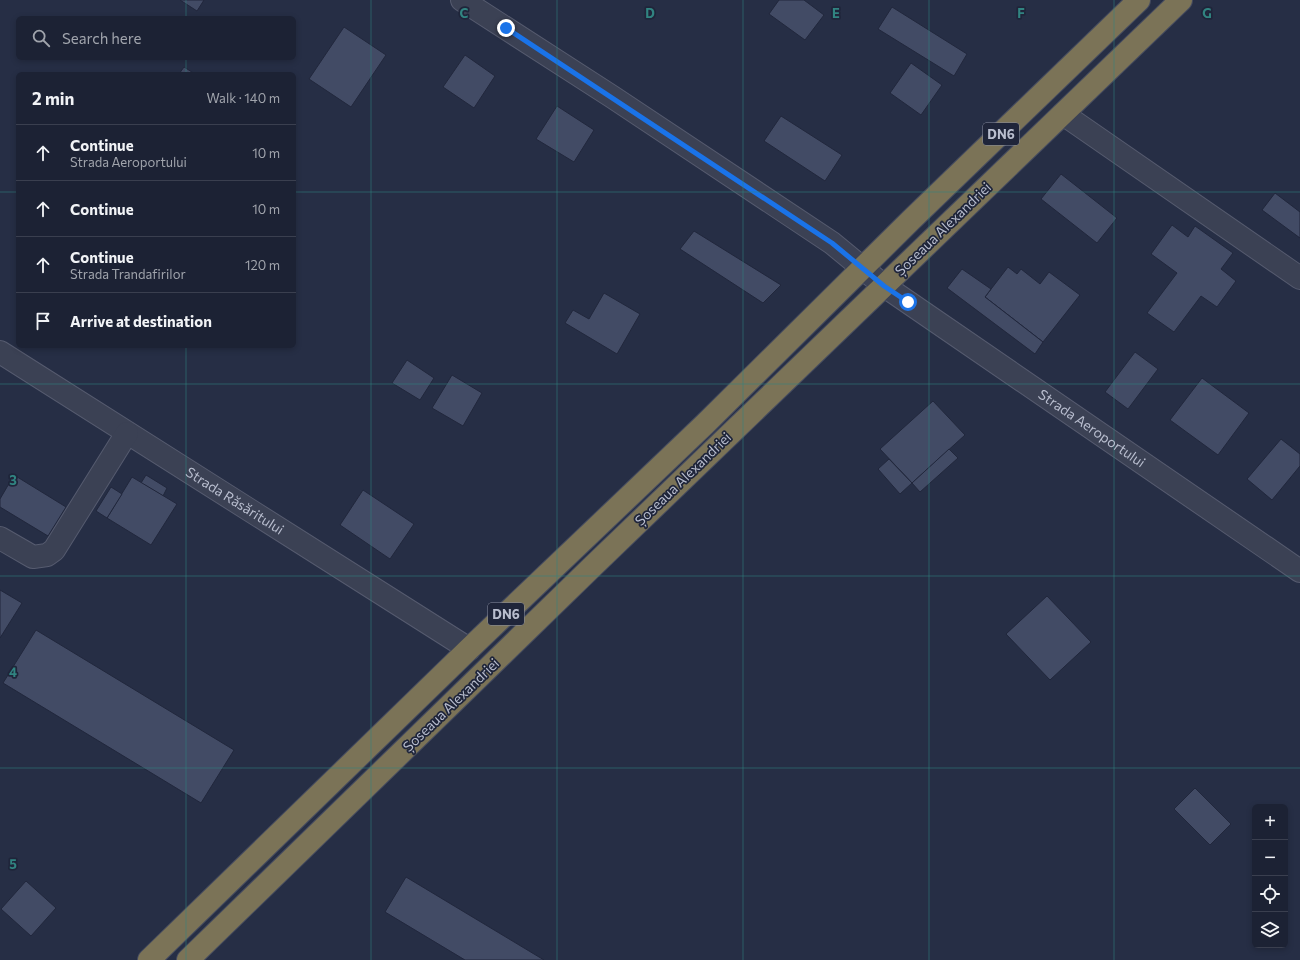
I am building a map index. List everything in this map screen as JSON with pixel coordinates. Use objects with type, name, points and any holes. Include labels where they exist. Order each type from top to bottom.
[{"type":"highway","name":"Șoseaua Alexandriei","points":[[148,960],[469,649],[705,424],[862,268],[1139,0]]},
{"type":"highway","name":"Șoseaua Alexandriei","points":[[188,960],[1181,0]]},
{"type":"street","name":"Strada Aeroportului","points":[[462,0],[604,91],[826,239],[884,286],[1300,571]]},
{"type":"street","points":[[1063,114],[1300,278]]},
{"type":"street","name":"Strada Răsăritului","points":[[0,352],[469,649]]},
{"type":"street","points":[[0,538],[33,556],[47,555],[54,550],[127,433]]},
{"type":"building","points":[[180,0],[204,0],[197,11]]},
{"type":"building","points":[[779,0],[804,0],[824,15],[805,40],[769,14]]},
{"type":"building","points":[[892,7],[967,54],[954,76],[878,29]]},
{"type":"building","points":[[344,27],[386,55],[351,107],[309,79]]},
{"type":"building","points":[[465,55],[495,76],[474,108],[443,87]]},
{"type":"building","points":[[911,63],[942,85],[921,115],[890,93]]},
{"type":"building","points":[[184,67],[192,72],[180,72]]},
{"type":"building","points":[[557,106],[594,130],[574,162],[536,139]]},
{"type":"building","points":[[781,116],[842,155],[825,181],[764,141]]},
{"type":"building","points":[[1061,174],[1117,218],[1097,243],[1041,199]]},
{"type":"building","points":[[1275,193],[1300,212],[1300,238],[1262,210]]},
{"type":"building","points":[[1172,225],[1188,237],[1195,226],[1233,253],[1221,269],[1236,281],[1217,307],[1201,296],[1174,332],[1147,313],[1177,273],[1151,254]]},
{"type":"building","points":[[694,231],[781,285],[763,303],[680,249]]},
{"type":"building","points":[[1008,267],[1017,274],[1021,269],[1040,284],[1049,272],[1080,295],[1043,342],[985,297]]},
{"type":"building","points":[[962,269],[991,289],[985,297],[1043,342],[1035,354],[947,288]]},
{"type":"building","points":[[604,293],[640,314],[617,354],[565,323],[573,310],[589,319]]},
{"type":"building","points":[[1135,352],[1158,369],[1128,409],[1105,392]]},
{"type":"building","points":[[407,360],[434,378],[420,400],[392,383]]},
{"type":"building","points":[[452,375],[482,393],[463,426],[432,408]]},
{"type":"building","points":[[1202,378],[1249,413],[1218,455],[1170,420]]},
{"type":"building","points":[[933,401],[965,435],[912,483],[880,449]]},
{"type":"building","points":[[1281,439],[1300,454],[1300,466],[1272,500],[1247,479]]},
{"type":"building","points":[[949,449],[958,458],[920,492],[912,483]]},
{"type":"building","points":[[889,459],[912,483],[900,494],[878,469]]},
{"type":"building","points":[[14,475],[66,507],[48,536],[0,507],[0,499]]},
{"type":"building","points":[[146,475],[167,488],[163,496],[141,483]]},
{"type":"building","points":[[132,477],[177,504],[151,545],[107,518]]},
{"type":"building","points":[[111,487],[122,494],[107,518],[96,511]]},
{"type":"building","points":[[363,490],[414,524],[390,559],[340,525]]},
{"type":"building","points":[[0,590],[22,603],[0,638]]},
{"type":"building","points":[[1047,596],[1091,642],[1050,680],[1006,634]]},
{"type":"building","points":[[36,630],[234,750],[201,803],[3,683]]},
{"type":"building","points":[[1195,788],[1231,824],[1210,845],[1174,809]]},
{"type":"building","points":[[406,877],[544,960],[465,960],[385,912]]},
{"type":"building","points":[[26,881],[56,908],[31,936],[1,909]]},
{"type":"route","points":[[506,28],[832,243],[884,286],[908,302]]}]
